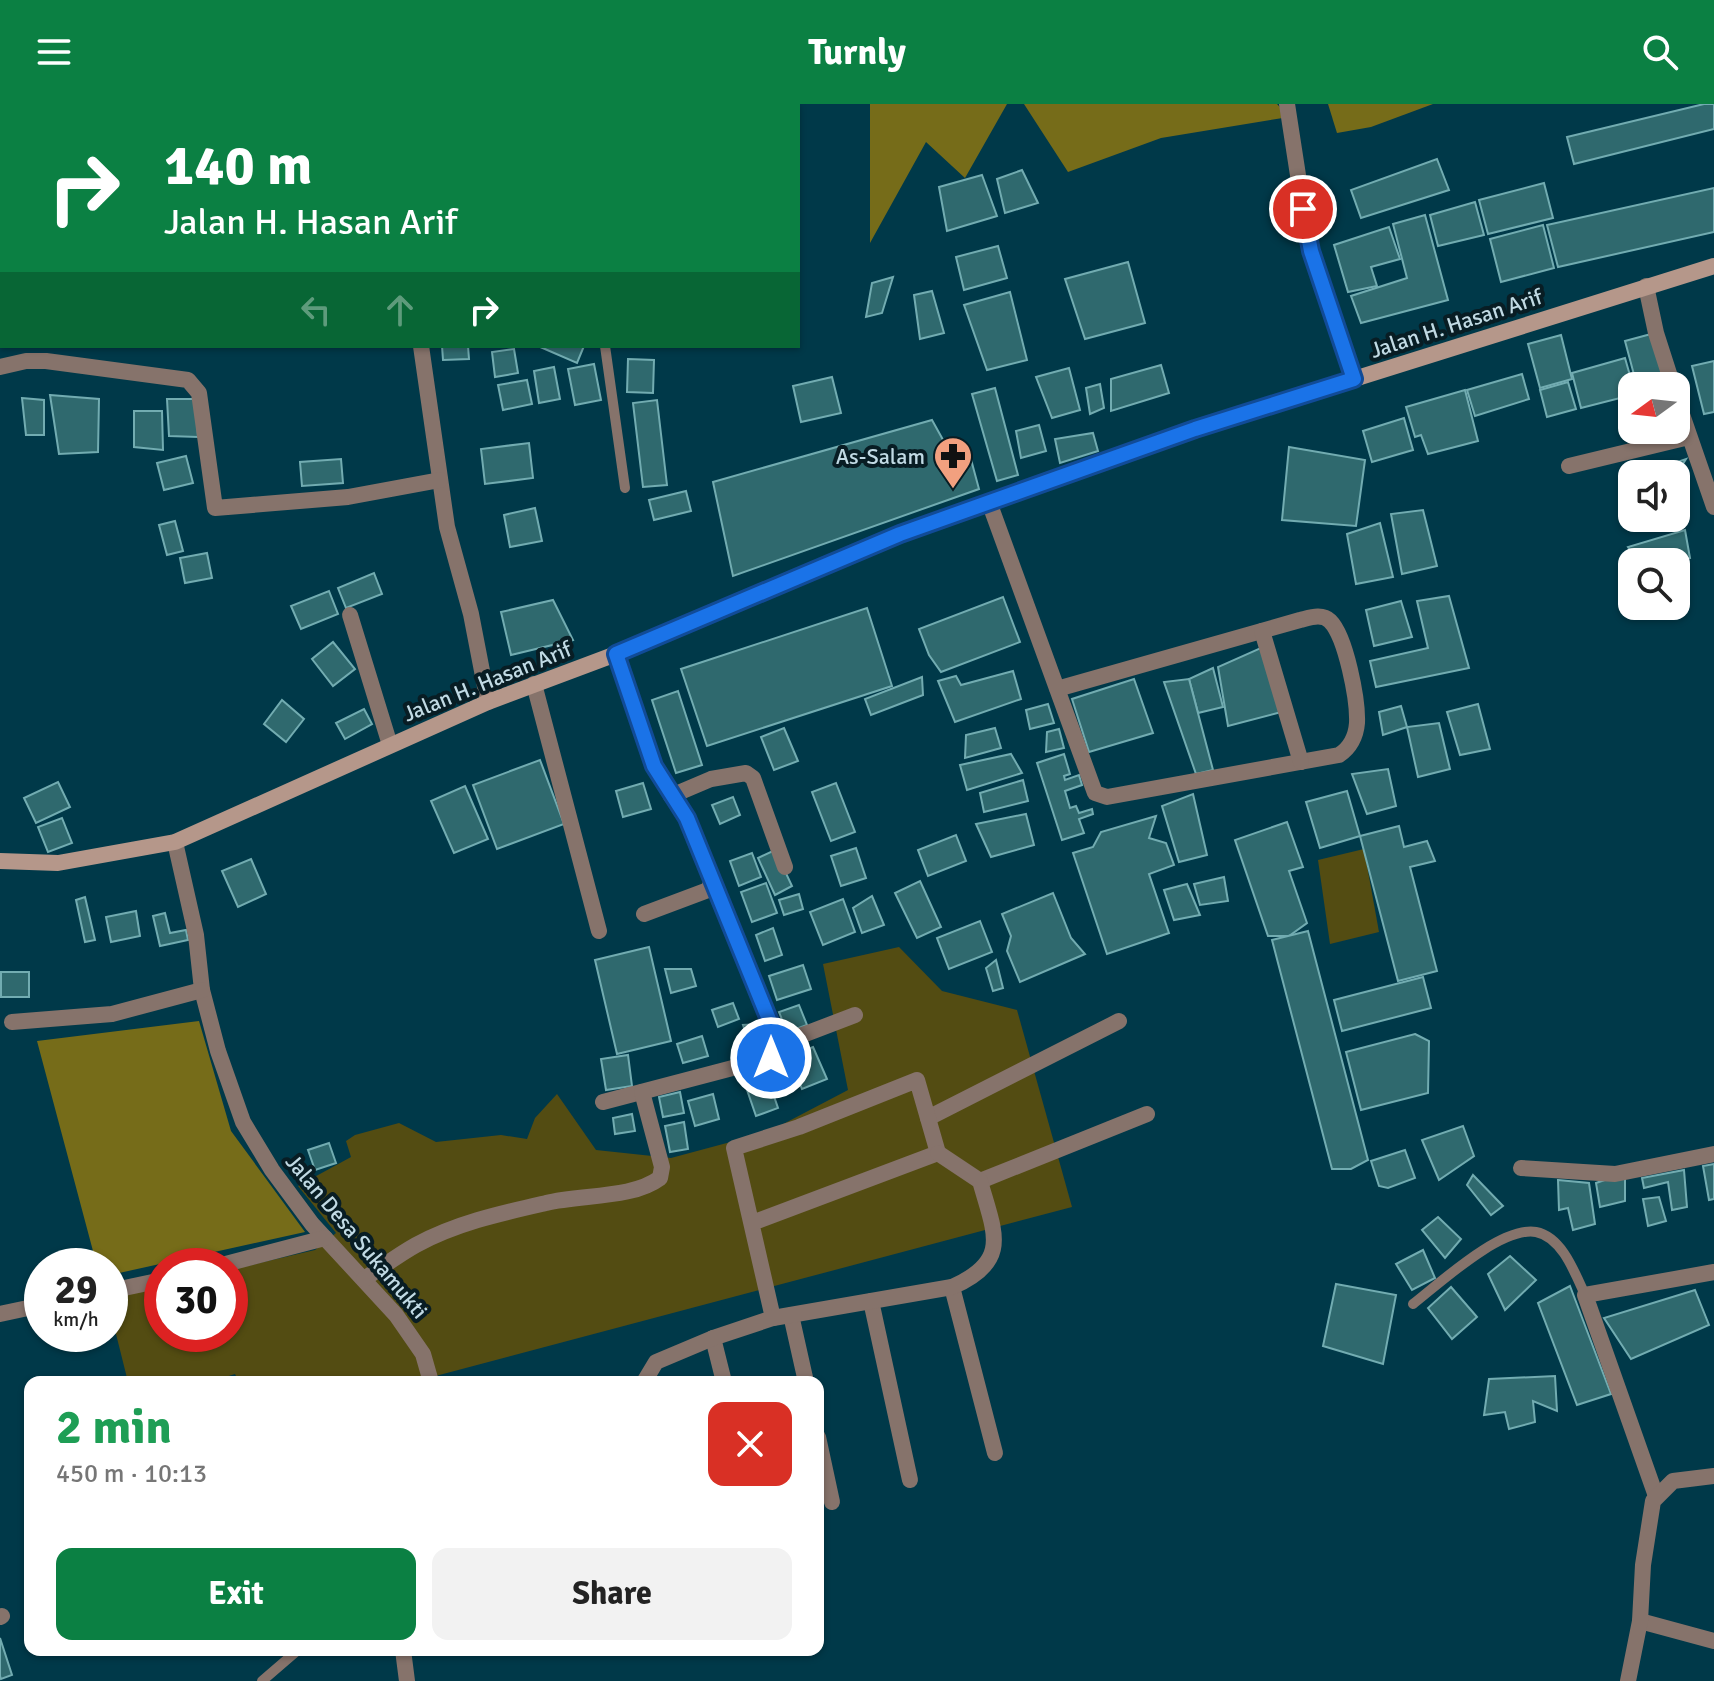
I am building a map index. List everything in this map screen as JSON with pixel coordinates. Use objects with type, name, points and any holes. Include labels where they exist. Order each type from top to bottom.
[{"type":"main road","name":"Jalan H. Hasan Arif","points":[[0,861],[58,863],[175,842],[488,702],[616,654],[900,534],[1195,429],[1714,266]]},
{"type":"street","points":[[1287,104],[1308,240],[1354,379]]},
{"type":"street","points":[[1646,286],[1669,372]]},
{"type":"street","points":[[421,348],[447,527],[471,614],[488,702]]},
{"type":"street","points":[[0,367],[26,361],[46,361],[193,383],[199,393],[215,508],[348,497],[440,480]]},
{"type":"street","points":[[1690,440],[1714,507]]},
{"type":"street","points":[[1569,466],[1660,444]]},
{"type":"street","points":[[989,502],[1089,782],[1098,795],[1107,797],[1339,755],[1352,743],[1357,724],[1351,674],[1343,642],[1330,620],[1320,617],[1057,689]]},
{"type":"street","points":[[350,615],[390,745]]},
{"type":"street","points":[[1262,631],[1301,762]]},
{"type":"street","points":[[603,1102],[771,1058],[778,1052],[779,1044],[687,818],[654,766],[616,654]]},
{"type":"street","points":[[534,684],[599,931]]},
{"type":"street","points":[[671,796],[711,779],[746,773],[753,778],[785,867]]},
{"type":"street","name":"Jalan Desa Sukamukti","points":[[175,842],[196,935],[202,990],[218,1051],[243,1122],[272,1170],[325,1238],[396,1315],[423,1354],[429,1376]]},
{"type":"street","points":[[644,914],[708,890],[712,876]]},
{"type":"street","points":[[12,1022],[112,1014],[202,990]]},
{"type":"street","points":[[779,1044],[855,1015]]},
{"type":"street","points":[[928,1118],[1119,1021]]},
{"type":"street","points":[[648,1376],[656,1362],[773,1318],[952,1287],[984,1267],[996,1243],[980,1181],[938,1153],[917,1080],[799,1127],[734,1148],[773,1318]]},
{"type":"street","points":[[364,1279],[417,1245],[459,1225],[550,1202],[630,1192],[649,1186],[660,1178],[662,1167],[642,1092]]},
{"type":"street","points":[[980,1181],[1147,1114]]},
{"type":"street","points":[[752,1223],[938,1153]]},
{"type":"street","points":[[1521,1168],[1615,1174],[1714,1154]]},
{"type":"street","points":[[248,1258],[325,1238]]},
{"type":"street","points":[[1656,1496],[1585,1295],[1714,1272]]},
{"type":"street","points":[[952,1287],[995,1453]]},
{"type":"street","points":[[871,1301],[910,1480]]},
{"type":"street","points":[[0,1314],[24,1309]]},
{"type":"street","points":[[791,1315],[805,1376]]},
{"type":"street","points":[[713,1338],[722,1376]]},
{"type":"street","points":[[824,1465],[832,1502]]},
{"type":"street","points":[[1628,1681],[1640,1621],[1648,1522],[1656,1496],[1673,1481],[1714,1476]]},
{"type":"street","points":[[1640,1621],[1714,1641]]},
{"type":"street","points":[[404,1656],[407,1681]]},
{"type":"lane","points":[[605,348],[625,488]]},
{"type":"lane","points":[[1413,1304],[1499,1239],[1535,1232],[1549,1238],[1569,1260],[1585,1295]]},
{"type":"lane","points":[[262,1681],[291,1656]]},
{"type":"shaded area","points":[[870,104],[1007,104],[965,178],[926,142],[870,243]]},
{"type":"shaded area","points":[[1024,104],[1277,104],[1289,117],[1161,138],[1068,172]]},
{"type":"shaded area","points":[[1328,104],[1433,104],[1371,127],[1337,133]]},
{"type":"shaded area","points":[[1364,849],[1379,932],[1330,944],[1318,860]]},
{"type":"shaded area","points":[[899,947],[942,991],[1017,1010],[1072,1207],[436,1376],[126,1376],[120,1352],[128,1352],[128,1294],[144,1290],[144,1352],[248,1352],[248,1266],[315,1250],[336,1233],[298,1186],[351,1157],[346,1141],[355,1135],[399,1123],[436,1142],[501,1135],[527,1139],[535,1118],[557,1094],[596,1150],[671,1158],[768,1132],[848,1090],[823,964]]},
{"type":"shaded area","points":[[199,1021],[231,1131],[305,1232],[232,1248],[144,1248],[144,1268],[128,1271],[128,1248],[92,1248],[37,1041]]},
{"type":"building","points":[[1714,104],[1714,129],[1574,164],[1567,137]]},
{"type":"building","points":[[1437,159],[1449,190],[1361,218],[1351,190]]},
{"type":"building","points":[[1022,170],[1038,203],[1005,213],[997,179]]},
{"type":"building","points":[[982,175],[997,216],[947,231],[939,187]]},
{"type":"building","points":[[1544,183],[1553,218],[1488,234],[1479,200]]},
{"type":"building","points":[[1714,188],[1714,232],[1558,267],[1547,225]]},
{"type":"building","points":[[1475,202],[1484,235],[1438,246],[1430,215]]},
{"type":"building","points":[[1425,215],[1448,300],[1361,323],[1351,296],[1407,278],[1393,224]]},
{"type":"building","points":[[1543,225],[1554,268],[1501,282],[1490,239]]},
{"type":"building","points":[[1389,227],[1400,259],[1371,267],[1377,286],[1348,292],[1334,245]]},
{"type":"building","points":[[998,246],[1007,278],[964,290],[956,257]]},
{"type":"building","points":[[1128,262],[1145,323],[1085,339],[1065,279]]},
{"type":"building","points":[[893,277],[882,313],[866,317],[872,283]]},
{"type":"building","points":[[932,291],[944,333],[920,339],[914,295]]},
{"type":"building","points":[[1010,292],[1027,360],[987,370],[964,305]]},
{"type":"building","points":[[1651,334],[1662,372],[1633,372],[1625,341]]},
{"type":"building","points":[[1561,335],[1572,379],[1540,388],[1528,344]]},
{"type":"building","points":[[442,348],[468,348],[469,359],[443,360]]},
{"type":"building","points":[[543,348],[583,348],[577,363]]},
{"type":"building","points":[[514,349],[518,373],[495,377],[492,352]]},
{"type":"building","points":[[1625,358],[1629,372],[1618,372],[1618,399],[1581,408],[1572,373]]},
{"type":"building","points":[[628,359],[654,360],[653,393],[627,392]]},
{"type":"building","points":[[1714,361],[1714,412],[1704,414],[1692,366]]},
{"type":"building","points":[[594,364],[601,400],[575,405],[568,369]]},
{"type":"building","points":[[1161,365],[1169,393],[1111,411],[1111,379]]},
{"type":"building","points":[[554,367],[560,399],[539,403],[534,371]]},
{"type":"building","points":[[1069,368],[1080,410],[1052,418],[1036,377]]},
{"type":"building","points":[[1522,374],[1529,399],[1475,416],[1467,390]]},
{"type":"building","points":[[832,377],[841,413],[801,422],[793,386]]},
{"type":"building","points":[[527,380],[532,404],[503,410],[498,385]]},
{"type":"building","points":[[1568,382],[1576,409],[1547,417],[1540,390]]},
{"type":"building","points":[[1100,384],[1104,408],[1090,414],[1086,388]]},
{"type":"building","points":[[995,388],[1018,475],[997,481],[972,394]]},
{"type":"building","points":[[1465,390],[1478,441],[1428,454],[1421,435],[1415,437],[1406,407]]},
{"type":"building","points":[[50,395],[99,399],[98,452],[59,454]]},
{"type":"building","points":[[22,398],[44,400],[44,435],[26,435]]},
{"type":"building","points":[[167,399],[196,399],[198,437],[169,436]]},
{"type":"building","points":[[657,400],[667,485],[643,487],[633,403]]},
{"type":"building","points":[[134,411],[162,411],[163,450],[134,447]]},
{"type":"building","points":[[1404,418],[1413,450],[1372,462],[1363,431]]},
{"type":"building","points":[[932,420],[952,456],[969,452],[979,489],[733,576],[713,482]]},
{"type":"building","points":[[1039,425],[1046,451],[1021,458],[1016,431]]},
{"type":"building","points":[[1093,433],[1098,451],[1060,463],[1055,439]]},
{"type":"building","points":[[529,443],[533,478],[485,484],[481,449]]},
{"type":"building","points":[[1289,447],[1365,460],[1356,526],[1282,520]]},
{"type":"building","points":[[186,456],[193,483],[164,490],[157,463]]},
{"type":"building","points":[[341,459],[343,483],[302,486],[300,462]]},
{"type":"building","points":[[686,491],[691,511],[654,520],[649,500]]},
{"type":"building","points":[[535,508],[542,541],[510,547],[504,515]]},
{"type":"building","points":[[1423,510],[1437,566],[1402,574],[1391,514]]},
{"type":"building","points":[[175,521],[183,551],[167,555],[159,525]]},
{"type":"building","points":[[1380,523],[1393,577],[1356,584],[1347,534]]},
{"type":"building","points":[[1685,532],[1688,548],[1629,548]]},
{"type":"building","points":[[207,553],[212,578],[185,583],[180,558]]},
{"type":"building","points":[[374,573],[382,594],[346,608],[338,588]]},
{"type":"building","points":[[329,591],[338,614],[301,629],[291,606]]},
{"type":"building","points":[[1449,596],[1469,668],[1376,687],[1370,661],[1428,648],[1417,601]]},
{"type":"building","points":[[1003,597],[1020,642],[941,672],[929,655],[919,629]]},
{"type":"building","points":[[553,600],[573,640],[511,655],[501,612]]},
{"type":"building","points":[[1401,601],[1412,637],[1374,646],[1366,610]]},
{"type":"building","points":[[867,608],[892,686],[707,746],[681,669]]},
{"type":"building","points":[[333,642],[355,669],[333,686],[312,659]]},
{"type":"building","points":[[1263,647],[1285,711],[1228,726],[1218,667]]},
{"type":"building","points":[[1213,668],[1223,707],[1198,713],[1189,679]]},
{"type":"building","points":[[1013,671],[1021,699],[955,722],[938,681],[956,676],[961,685]]},
{"type":"building","points":[[922,677],[923,695],[871,715],[865,699]]},
{"type":"building","points":[[1134,679],[1153,733],[1089,752],[1072,699]]},
{"type":"building","points":[[1189,679],[1213,770],[1196,774],[1164,682]]},
{"type":"building","points":[[678,691],[702,765],[676,773],[652,700]]},
{"type":"building","points":[[282,700],[304,719],[286,742],[264,724]]},
{"type":"building","points":[[1048,704],[1054,723],[1030,729],[1026,710]]},
{"type":"building","points":[[1478,704],[1490,749],[1460,755],[1447,712]]},
{"type":"building","points":[[1401,706],[1407,727],[1383,735],[1379,712]]},
{"type":"building","points":[[364,709],[372,724],[345,739],[336,723]]},
{"type":"building","points":[[1439,723],[1450,769],[1418,777],[1407,727]]},
{"type":"building","points":[[784,728],[798,761],[774,770],[761,737]]},
{"type":"building","points":[[995,728],[1001,748],[965,758],[966,735]]},
{"type":"building","points":[[1059,729],[1064,748],[1046,752],[1047,732]]},
{"type":"building","points":[[1011,754],[1022,773],[967,790],[960,765]]},
{"type":"building","points":[[1064,754],[1070,774],[1064,776],[1065,780],[1079,775],[1082,785],[1065,791],[1070,808],[1076,806],[1079,813],[1092,809],[1093,814],[1079,819],[1084,833],[1062,840],[1037,763]]},
{"type":"building","points":[[540,760],[564,824],[497,849],[473,785]]},
{"type":"building","points":[[1388,769],[1396,806],[1367,814],[1352,774]]},
{"type":"building","points":[[1023,780],[1028,801],[984,812],[980,793]]},
{"type":"building","points":[[58,782],[70,807],[36,823],[24,798]]},
{"type":"building","points":[[643,783],[651,809],[623,817],[616,791]]},
{"type":"building","points":[[836,783],[855,832],[831,841],[812,792]]},
{"type":"building","points":[[465,786],[488,839],[454,853],[431,801]]},
{"type":"building","points":[[1347,791],[1360,836],[1320,848],[1306,802]]},
{"type":"building","points":[[1193,794],[1207,855],[1179,862],[1162,806]]},
{"type":"building","points":[[733,797],[740,815],[720,824],[712,805]]},
{"type":"building","points":[[1026,814],[1034,845],[991,857],[976,824]]},
{"type":"building","points":[[1156,816],[1149,838],[1166,843],[1174,865],[1149,874],[1169,933],[1107,954],[1073,853],[1093,847],[1101,832]]},
{"type":"building","points":[[62,818],[72,843],[48,852],[38,827]]},
{"type":"building","points":[[1287,822],[1303,867],[1289,871],[1307,923],[1289,936],[1268,936],[1235,840]]},
{"type":"building","points":[[1399,826],[1404,847],[1427,841],[1435,861],[1410,867],[1437,971],[1398,981],[1360,836]]},
{"type":"building","points":[[956,835],[966,861],[928,876],[918,850]]},
{"type":"building","points":[[856,848],[866,878],[841,886],[831,856]]},
{"type":"building","points":[[775,850],[792,886],[775,895],[758,858]]},
{"type":"building","points":[[752,853],[761,877],[739,886],[730,861]]},
{"type":"building","points":[[251,859],[266,894],[238,907],[222,871]]},
{"type":"building","points":[[1224,877],[1228,901],[1200,905],[1194,884]]},
{"type":"building","points":[[920,881],[941,927],[917,938],[895,893]]},
{"type":"building","points":[[766,883],[777,913],[752,922],[741,892]]},
{"type":"building","points":[[1187,884],[1200,915],[1174,920],[1164,890]]},
{"type":"building","points":[[1053,893],[1071,938],[1085,954],[1020,982],[1007,951],[1011,936],[1002,914]]},
{"type":"building","points":[[799,894],[803,909],[784,915],[779,900]]},
{"type":"building","points":[[872,896],[884,925],[862,933],[853,908]]},
{"type":"building","points":[[85,897],[95,940],[85,942],[76,900]]},
{"type":"building","points":[[843,899],[855,932],[823,945],[810,912]]},
{"type":"building","points":[[136,911],[140,936],[111,942],[106,917]]},
{"type":"building","points":[[165,913],[170,933],[186,930],[188,940],[160,946],[153,916]]},
{"type":"building","points":[[980,921],[992,952],[949,969],[937,938]]},
{"type":"building","points":[[773,928],[782,955],[765,961],[756,935]]},
{"type":"building","points":[[1308,931],[1368,1160],[1351,1169],[1332,1169],[1272,940]]},
{"type":"building","points":[[649,947],[671,1041],[617,1054],[595,960]]},
{"type":"building","points":[[996,960],[1003,988],[993,991],[986,968]]},
{"type":"building","points":[[803,965],[811,989],[777,1000],[769,976]]},
{"type":"building","points":[[665,969],[691,969],[696,986],[671,993]]},
{"type":"building","points":[[1,972],[29,972],[29,997],[1,997]]},
{"type":"building","points":[[1423,977],[1431,1008],[1342,1031],[1334,1000]]},
{"type":"building","points":[[733,1003],[739,1019],[718,1027],[712,1010]]},
{"type":"building","points":[[799,1005],[807,1025],[787,1032],[779,1012]]},
{"type":"building","points":[[760,1024],[768,1044],[751,1050],[743,1025]]},
{"type":"building","points":[[1415,1034],[1429,1041],[1428,1093],[1361,1110],[1346,1052]]},
{"type":"building","points":[[702,1036],[708,1056],[683,1063],[677,1044]]},
{"type":"building","points":[[813,1047],[827,1079],[802,1089],[789,1056]]},
{"type":"building","points":[[628,1055],[632,1086],[606,1090],[601,1059]]},
{"type":"building","points":[[766,1073],[778,1108],[756,1116],[744,1081]]},
{"type":"building","points":[[680,1092],[684,1113],[663,1117],[659,1097]]},
{"type":"building","points":[[713,1094],[719,1119],[695,1126],[688,1101]]},
{"type":"building","points":[[632,1114],[635,1131],[615,1134],[613,1118]]},
{"type":"building","points":[[684,1122],[688,1149],[670,1152],[665,1126]]},
{"type":"building","points":[[1463,1126],[1474,1156],[1439,1180],[1422,1140]]},
{"type":"building","points":[[329,1143],[336,1163],[315,1170],[308,1150]]},
{"type":"building","points":[[1405,1150],[1415,1178],[1388,1188],[1379,1186],[1371,1161]]},
{"type":"building","points":[[1714,1164],[1714,1199],[1709,1200],[1703,1166]]},
{"type":"building","points":[[1684,1170],[1687,1207],[1672,1210],[1668,1182],[1644,1188],[1642,1178]]},
{"type":"building","points":[[1625,1173],[1625,1201],[1600,1207],[1596,1183]]},
{"type":"building","points":[[1473,1175],[1503,1206],[1491,1215],[1467,1185]]},
{"type":"building","points":[[1558,1180],[1589,1183],[1595,1224],[1573,1230],[1568,1208],[1559,1210]]},
{"type":"building","points":[[1659,1197],[1666,1221],[1648,1226],[1643,1199]]},
{"type":"building","points":[[1438,1217],[1461,1239],[1445,1258],[1422,1230]]},
{"type":"building","points":[[1423,1250],[1435,1278],[1412,1290],[1396,1264]]},
{"type":"building","points":[[1510,1256],[1536,1280],[1505,1310],[1488,1274]]},
{"type":"building","points":[[1336,1284],[1396,1295],[1383,1364],[1323,1346]]},
{"type":"building","points":[[1570,1286],[1611,1394],[1577,1405],[1538,1303]]},
{"type":"building","points":[[1451,1287],[1477,1317],[1452,1339],[1428,1308]]},
{"type":"building","points":[[1695,1290],[1709,1325],[1631,1359],[1604,1318]]},
{"type":"building","points":[[1555,1376],[1557,1411],[1533,1401],[1535,1422],[1509,1429],[1505,1412],[1484,1415],[1489,1379]]},
{"type":"building","points":[[0,1638],[12,1675],[1,1679],[0,1676]]},
{"type":"place","name":"As-Salam","points":[[953,490]]},
{"type":"route","points":[[771,1058],[778,1052],[779,1044],[687,818],[654,766],[616,654],[900,534],[1195,429],[1354,379],[1311,251],[1303,209]]}]
